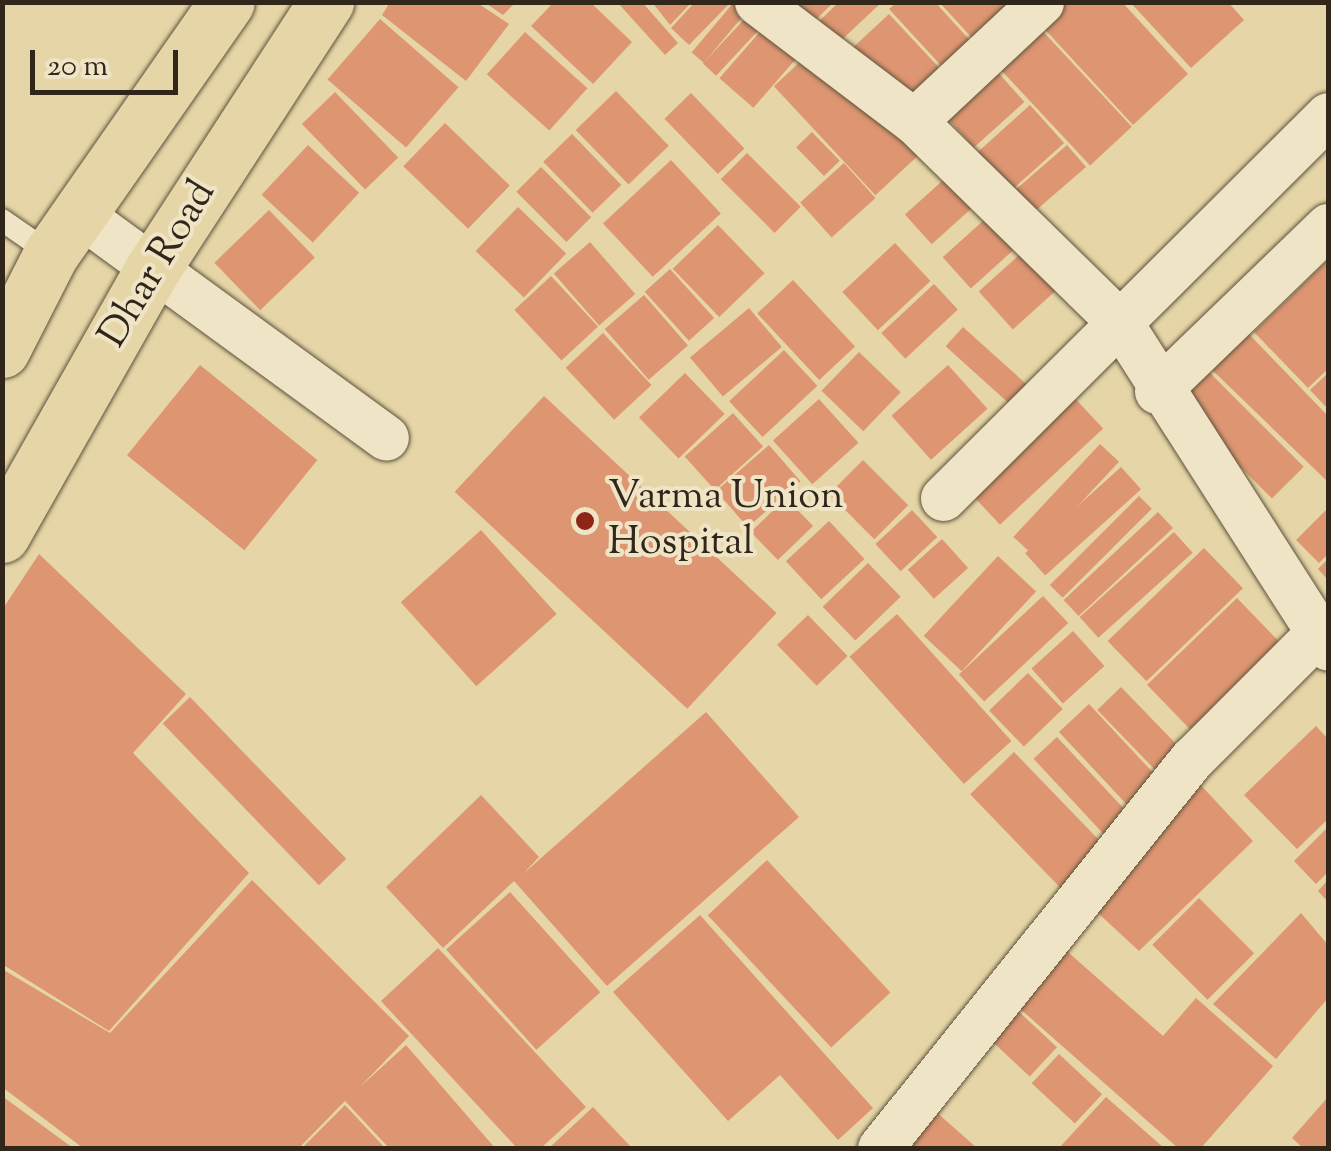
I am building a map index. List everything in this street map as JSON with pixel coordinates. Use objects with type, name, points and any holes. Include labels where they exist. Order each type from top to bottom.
[{"type":"main road","points":[[2,350],[64,234],[227,2]]},
{"type":"main road","name":"Dhar Road","points":[[2,534],[152,270],[326,2]]},
{"type":"street","points":[[757,2],[914,121],[1121,324],[1156,391],[1323,641],[1192,759],[880,1148]]},
{"type":"street","points":[[914,121],[1041,2]]},
{"type":"street","points":[[944,498],[1042,392],[1121,324],[1328,115]]},
{"type":"street","points":[[1156,391],[1328,226]]},
{"type":"street","points":[[64,234],[152,270],[386,438]]},
{"type":"lane","points":[[2,220],[64,234]]},
{"type":"building","points":[[390,2],[476,2],[509,24],[466,81],[382,15]]},
{"type":"building","points":[[484,2],[516,2],[503,15]]},
{"type":"building","points":[[554,2],[590,2],[632,42],[593,84],[531,26]]},
{"type":"building","points":[[617,2],[642,2],[678,43],[665,55]]},
{"type":"building","points":[[652,2],[692,2],[670,25]]},
{"type":"building","points":[[695,2],[731,2],[689,45],[671,28]]},
{"type":"building","points":[[734,2],[746,12],[704,63],[692,53]]},
{"type":"building","points":[[789,2],[834,2],[807,28]]},
{"type":"building","points":[[839,2],[882,2],[833,48],[814,26]]},
{"type":"building","points":[[897,2],[935,2],[976,47],[947,72],[889,9]]},
{"type":"building","points":[[939,2],[1015,2],[974,40]]},
{"type":"building","points":[[1063,2],[1122,2],[1188,74],[1133,125],[1040,24]]},
{"type":"building","points":[[1130,2],[1228,2],[1244,20],[1191,68]]},
{"type":"building","points":[[750,13],[763,25],[716,76],[703,63]]},
{"type":"building","points":[[889,14],[944,73],[908,107],[852,48]]},
{"type":"building","points":[[380,19],[458,87],[406,148],[328,79]]},
{"type":"building","points":[[1037,25],[1132,127],[1090,166],[995,64]]},
{"type":"building","points":[[764,27],[798,57],[753,108],[719,78]]},
{"type":"building","points":[[525,32],[587,88],[549,131],[487,74]]},
{"type":"building","points":[[817,46],[919,155],[875,195],[774,86]]},
{"type":"building","points":[[993,67],[1024,102],[974,147],[942,113]]},
{"type":"building","points":[[616,91],[669,146],[629,185],[576,130]]},
{"type":"building","points":[[335,92],[398,157],[365,189],[302,124]]},
{"type":"building","points":[[691,93],[744,148],[718,174],[664,119]]},
{"type":"building","points":[[1030,105],[1064,143],[1011,191],[976,153]]},
{"type":"building","points":[[445,123],[510,186],[468,229],[403,166]]},
{"type":"building","points":[[812,132],[840,161],[824,176],[796,147]]},
{"type":"building","points":[[572,134],[621,185],[593,213],[543,162]]},
{"type":"building","points":[[308,145],[359,193],[313,242],[262,195]]},
{"type":"building","points":[[1067,145],[1086,167],[1032,214],[1013,192]]},
{"type":"building","points":[[747,153],[801,207],[775,233],[721,179]]},
{"type":"building","points":[[671,160],[721,213],[653,277],[603,223]]},
{"type":"building","points":[[844,163],[875,198],[832,237],[800,202]]},
{"type":"building","points":[[541,167],[591,217],[566,242],[516,192]]},
{"type":"building","points":[[951,173],[978,203],[932,244],[905,214]]},
{"type":"building","points":[[518,207],[566,254],[524,297],[476,251]]},
{"type":"building","points":[[269,210],[315,257],[260,310],[214,263]]},
{"type":"building","points":[[994,211],[1022,242],[971,288],[943,257]]},
{"type":"building","points":[[718,225],[765,273],[719,317],[673,269]]},
{"type":"building","points":[[590,242],[635,294],[599,326],[554,273]]},
{"type":"building","points":[[895,243],[930,281],[878,330],[842,292]]},
{"type":"building","points":[[1027,248],[1061,286],[1013,329],[979,291]]},
{"type":"building","points":[[1328,260],[1328,369],[1308,388],[1254,332]]},
{"type":"building","points":[[670,269],[714,318],[689,341],[645,292]]},
{"type":"building","points":[[551,276],[598,326],[561,361],[514,310]]},
{"type":"building","points":[[793,280],[855,347],[819,380],[757,313]]},
{"type":"building","points":[[934,284],[958,310],[905,359],[881,333]]},
{"type":"building","points":[[644,295],[688,346],[649,380],[605,329]]},
{"type":"building","points":[[749,308],[782,347],[723,397],[690,357]]},
{"type":"building","points":[[963,327],[1031,388],[1013,407],[946,346]]},
{"type":"building","points":[[1244,329],[1328,416],[1328,482],[1207,365]]},
{"type":"building","points":[[603,333],[651,385],[614,420],[566,368]]},
{"type":"building","points":[[784,350],[817,386],[763,437],[729,401]]},
{"type":"building","points":[[859,352],[901,392],[863,431],[821,391]]},
{"type":"building","points":[[200,365],[317,460],[244,550],[127,455]]},
{"type":"building","points":[[948,365],[987,409],[931,460],[892,416]]},
{"type":"building","points":[[1209,372],[1304,467],[1272,499],[1177,404]]},
{"type":"building","points":[[685,373],[725,414],[679,458],[639,417]]},
{"type":"building","points":[[1328,373],[1328,409],[1310,390]]},
{"type":"building","points":[[1069,392],[1103,429],[1000,525],[966,488]]},
{"type":"building","points":[[544,396],[777,613],[687,709],[455,492]]},
{"type":"building","points":[[819,399],[858,443],[812,484],[773,440]]},
{"type":"building","points":[[733,413],[763,446],[715,490],[685,456]]},
{"type":"building","points":[[1100,444],[1119,462],[1032,555],[1013,537]]},
{"type":"building","points":[[769,445],[800,481],[748,527],[716,491]]},
{"type":"building","points":[[863,460],[908,505],[874,539],[829,494]]},
{"type":"building","points":[[1121,467],[1141,489],[1045,576],[1025,553]]},
{"type":"building","points":[[1139,496],[1152,509],[1063,598],[1050,585]]},
{"type":"building","points":[[786,498],[813,526],[778,560],[751,532]]},
{"type":"building","points":[[1328,508],[1328,554],[1319,563],[1296,540]]},
{"type":"building","points":[[912,510],[937,537],[901,571],[875,544]]},
{"type":"building","points":[[1158,512],[1173,528],[1079,616],[1064,600]]},
{"type":"building","points":[[829,521],[864,559],[821,599],[786,561]]},
{"type":"building","points":[[481,530],[557,614],[476,686],[401,602]]},
{"type":"building","points":[[1174,532],[1193,553],[1098,638],[1080,617]]},
{"type":"building","points":[[942,539],[968,568],[934,599],[908,570]]},
{"type":"building","points":[[1204,548],[1243,588],[1147,681],[1108,641]]},
{"type":"building","points":[[39,554],[186,694],[133,753],[249,873],[109,1031],[2,964],[2,610]]},
{"type":"building","points":[[998,556],[1036,591],[962,671],[924,636]]},
{"type":"building","points":[[1328,559],[1328,580],[1318,569]]},
{"type":"building","points":[[868,563],[901,597],[855,641],[823,607]]},
{"type":"building","points":[[1043,596],[1068,623],[984,701],[959,674]]},
{"type":"building","points":[[1237,598],[1291,654],[1201,741],[1147,685]]},
{"type":"building","points":[[897,614],[1011,741],[964,784],[849,657]]},
{"type":"building","points":[[808,615],[848,656],[817,686],[777,645]]},
{"type":"building","points":[[1073,631],[1104,666],[1063,703],[1031,668]]},
{"type":"building","points":[[1028,673],[1063,709],[1024,746],[989,711]]},
{"type":"building","points":[[1121,687],[1183,751],[1159,774],[1097,710]]},
{"type":"building","points":[[190,697],[346,859],[319,885],[163,723]]},
{"type":"building","points":[[1089,704],[1157,776],[1127,804],[1059,732]]},
{"type":"building","points":[[706,712],[799,817],[607,986],[514,881],[443,948],[386,887],[481,795],[539,857],[523,874]]},
{"type":"building","points":[[1316,726],[1328,739],[1328,819],[1297,849],[1244,795]]},
{"type":"building","points":[[1057,737],[1127,812],[1104,834],[1034,759]]},
{"type":"building","points":[[1014,752],[1106,847],[1062,889],[970,794]]},
{"type":"building","points":[[1196,780],[1253,841],[1139,951],[1085,901]]},
{"type":"building","points":[[1328,827],[1328,872],[1316,884],[1294,861]]},
{"type":"building","points":[[767,860],[890,992],[831,1048],[708,915]]},
{"type":"building","points":[[252,880],[409,1036],[359,1088],[406,1045],[495,1148],[389,1148],[345,1101],[299,1148],[83,1148],[2,1087],[2,969],[110,1033]]},
{"type":"building","points":[[1328,880],[1328,902],[1318,891]]},
{"type":"building","points":[[510,892],[600,992],[536,1050],[446,950]]},
{"type":"building","points":[[1199,898],[1254,953],[1207,1000],[1152,945]]},
{"type":"building","points":[[1301,913],[1328,945],[1328,998],[1276,1059],[1213,1004]]},
{"type":"building","points":[[700,915],[873,1108],[838,1140],[780,1075],[728,1121],[613,992]]},
{"type":"building","points":[[1060,945],[1163,1036],[1196,998],[1273,1066],[1201,1148],[1178,1148],[1010,1000]]},
{"type":"building","points":[[438,948],[586,1107],[541,1148],[517,1148],[381,1001]]},
{"type":"building","points":[[1016,1009],[1057,1047],[1030,1076],[989,1038]]},
{"type":"building","points":[[1059,1054],[1102,1094],[1075,1123],[1032,1083]]},
{"type":"building","points":[[2,1096],[73,1148],[2,1148]]},
{"type":"building","points":[[1106,1097],[1164,1148],[1059,1148]]},
{"type":"building","points":[[1328,1097],[1328,1148],[1303,1148],[1292,1138]]},
{"type":"building","points":[[345,1105],[385,1148],[302,1148]]},
{"type":"building","points":[[593,1107],[632,1148],[549,1148]]},
{"type":"building","points":[[934,1110],[977,1148],[901,1148]]},
{"type":"place","name":"Varma Union Hospital","points":[[585,521]]}]
